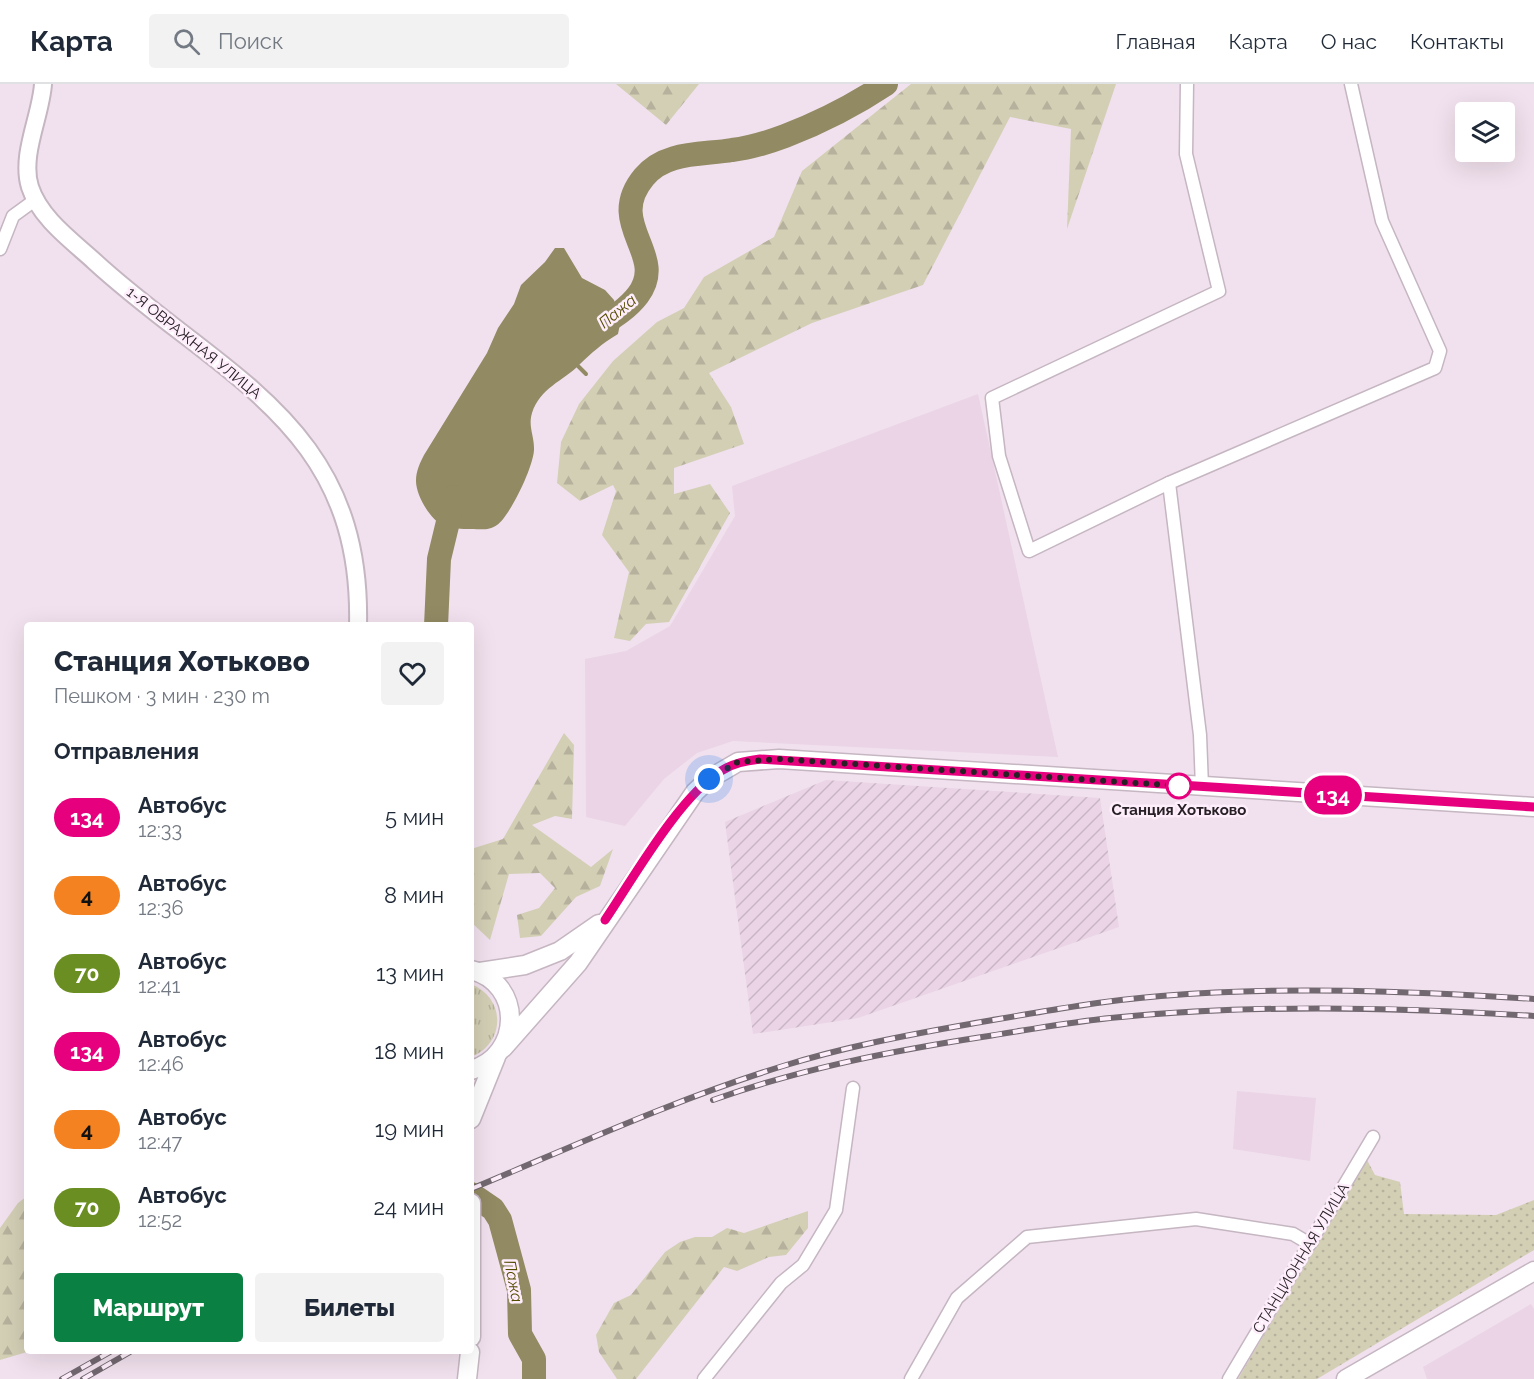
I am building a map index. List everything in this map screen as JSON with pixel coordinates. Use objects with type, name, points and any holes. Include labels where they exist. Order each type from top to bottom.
[{"type":"main road","points":[[474,1069],[482,1067],[500,1052],[578,963],[605,920],[695,792],[709,779],[738,762],[779,759],[1534,807]]},
{"type":"main road","points":[[474,968],[525,965],[560,951],[605,920]]},
{"type":"main road","points":[[474,968],[493,980],[503,992],[509,1006],[511,1021],[474,1112]]},
{"type":"main road","points":[[1346,1379],[1534,1271]]},
{"type":"main road","points":[[467,1379],[470,1354]]},
{"type":"street","name":"1-Я ОВРАЖНАЯ УЛИЦА","points":[[43,84],[28,164],[29,185],[35,200],[46,216],[103,269],[252,388],[297,433],[319,463],[335,497],[354,569],[359,622]]},
{"type":"street","points":[[1187,84],[1186,154],[1219,291],[992,398],[999,456],[1029,550],[1168,483],[1435,368],[1440,351],[1382,221],[1351,84]]},
{"type":"street","points":[[0,249],[7,226],[13,216],[35,200]]},
{"type":"street","points":[[1168,483],[1200,735],[1202,787]]},
{"type":"street","points":[[704,1379],[781,1283],[803,1265],[836,1210],[853,1088]]},
{"type":"street","name":"СТАНЦИОННАЯ УЛИЦА","points":[[1229,1379],[1373,1137]]},
{"type":"street","points":[[911,1379],[957,1298],[1027,1237],[1196,1219],[1293,1234],[1310,1244]]},
{"type":"shaded area","points":[[555,248],[564,248],[582,278],[605,290],[614,300],[620,324],[618,334],[540,397],[531,418],[534,448],[530,466],[515,501],[502,520],[494,527],[484,529],[457,529],[444,526],[429,513],[418,493],[416,481],[420,464],[487,353],[498,328],[514,304],[521,285],[545,262]]},
{"type":"shaded area","points":[[978,394],[1058,757],[733,741],[697,753],[664,779],[625,826],[586,817],[585,659],[626,651],[670,626],[735,516],[732,486]]},
{"type":"shaded area","points":[[826,780],[1100,798],[1119,927],[858,1018],[753,1034],[725,822]]},
{"type":"shaded area","points":[[1237,1091],[1316,1098],[1310,1161],[1233,1149]]},
{"type":"shaded area","points":[[1531,1304],[1534,1309],[1534,1379],[1427,1379],[1423,1367]]},
{"type":"green space","points":[[616,84],[699,84],[666,125]]},
{"type":"green space","points":[[911,84],[1116,84],[1067,229],[1071,129],[1010,117],[923,285],[812,323],[709,373],[731,407],[744,444],[674,468],[674,494],[710,484],[730,513],[669,622],[646,624],[630,641],[614,638],[629,572],[602,535],[616,491],[613,485],[580,501],[557,483],[561,442],[579,404],[613,361],[657,322],[684,308],[704,277],[774,237],[802,171]]},
{"type":"green space","points":[[564,733],[574,745],[572,819],[555,816],[532,825],[591,867],[613,849],[600,886],[576,897],[541,936],[520,938],[517,915],[539,908],[555,888],[540,873],[509,874],[490,940],[474,925],[474,848],[503,839]]},
{"type":"green space","points":[[474,986],[491,999],[496,1010],[496,1031],[491,1042],[474,1055]]},
{"type":"green space","points":[[1367,1160],[1375,1175],[1400,1182],[1404,1214],[1496,1215],[1534,1200],[1534,1250],[1317,1379],[1238,1379]]},
{"type":"green space","points":[[24,1198],[24,1353],[0,1360],[0,1228]]},
{"type":"green space","points":[[808,1211],[808,1228],[786,1255],[769,1257],[737,1271],[724,1267],[636,1379],[617,1379],[599,1352],[596,1335],[614,1303],[631,1295],[665,1252],[680,1242],[695,1237],[712,1237],[727,1228],[744,1233]]},
{"type":"waterway","name":"Пажа","points":[[592,331],[628,306],[638,295],[646,280],[646,266],[633,225],[631,210],[634,194],[644,177],[653,169],[673,158],[745,148],[779,138],[837,113],[886,84]]},
{"type":"waterway","points":[[578,366],[586,374]]},
{"type":"waterway","name":"Пажа","points":[[436,622],[439,559],[454,497]]},
{"type":"waterway","name":"Пажа","points":[[474,1196],[493,1209],[500,1220],[519,1290],[520,1334],[534,1359],[534,1379]]},
{"type":"railway","points":[[474,1188],[626,1124],[743,1079],[829,1053],[946,1028],[1113,1001],[1208,993],[1301,990],[1534,999]]},
{"type":"railway","points":[[713,1100],[812,1070],[880,1055],[948,1042],[1103,1019],[1224,1010],[1328,1008],[1534,1016]]},
{"type":"railway","points":[[62,1379],[106,1354]]},
{"type":"railway","points":[[83,1379],[127,1354]]},
{"type":"bus line","name":"134","points":[[605,920],[695,792],[709,779],[738,762],[760,759],[1534,807]]},
{"type":"place","name":"Станция Хотьково","points":[[1179,786]]},
{"type":"route","points":[[709,779],[738,762],[779,759],[1182,786],[1179,786]]}]
